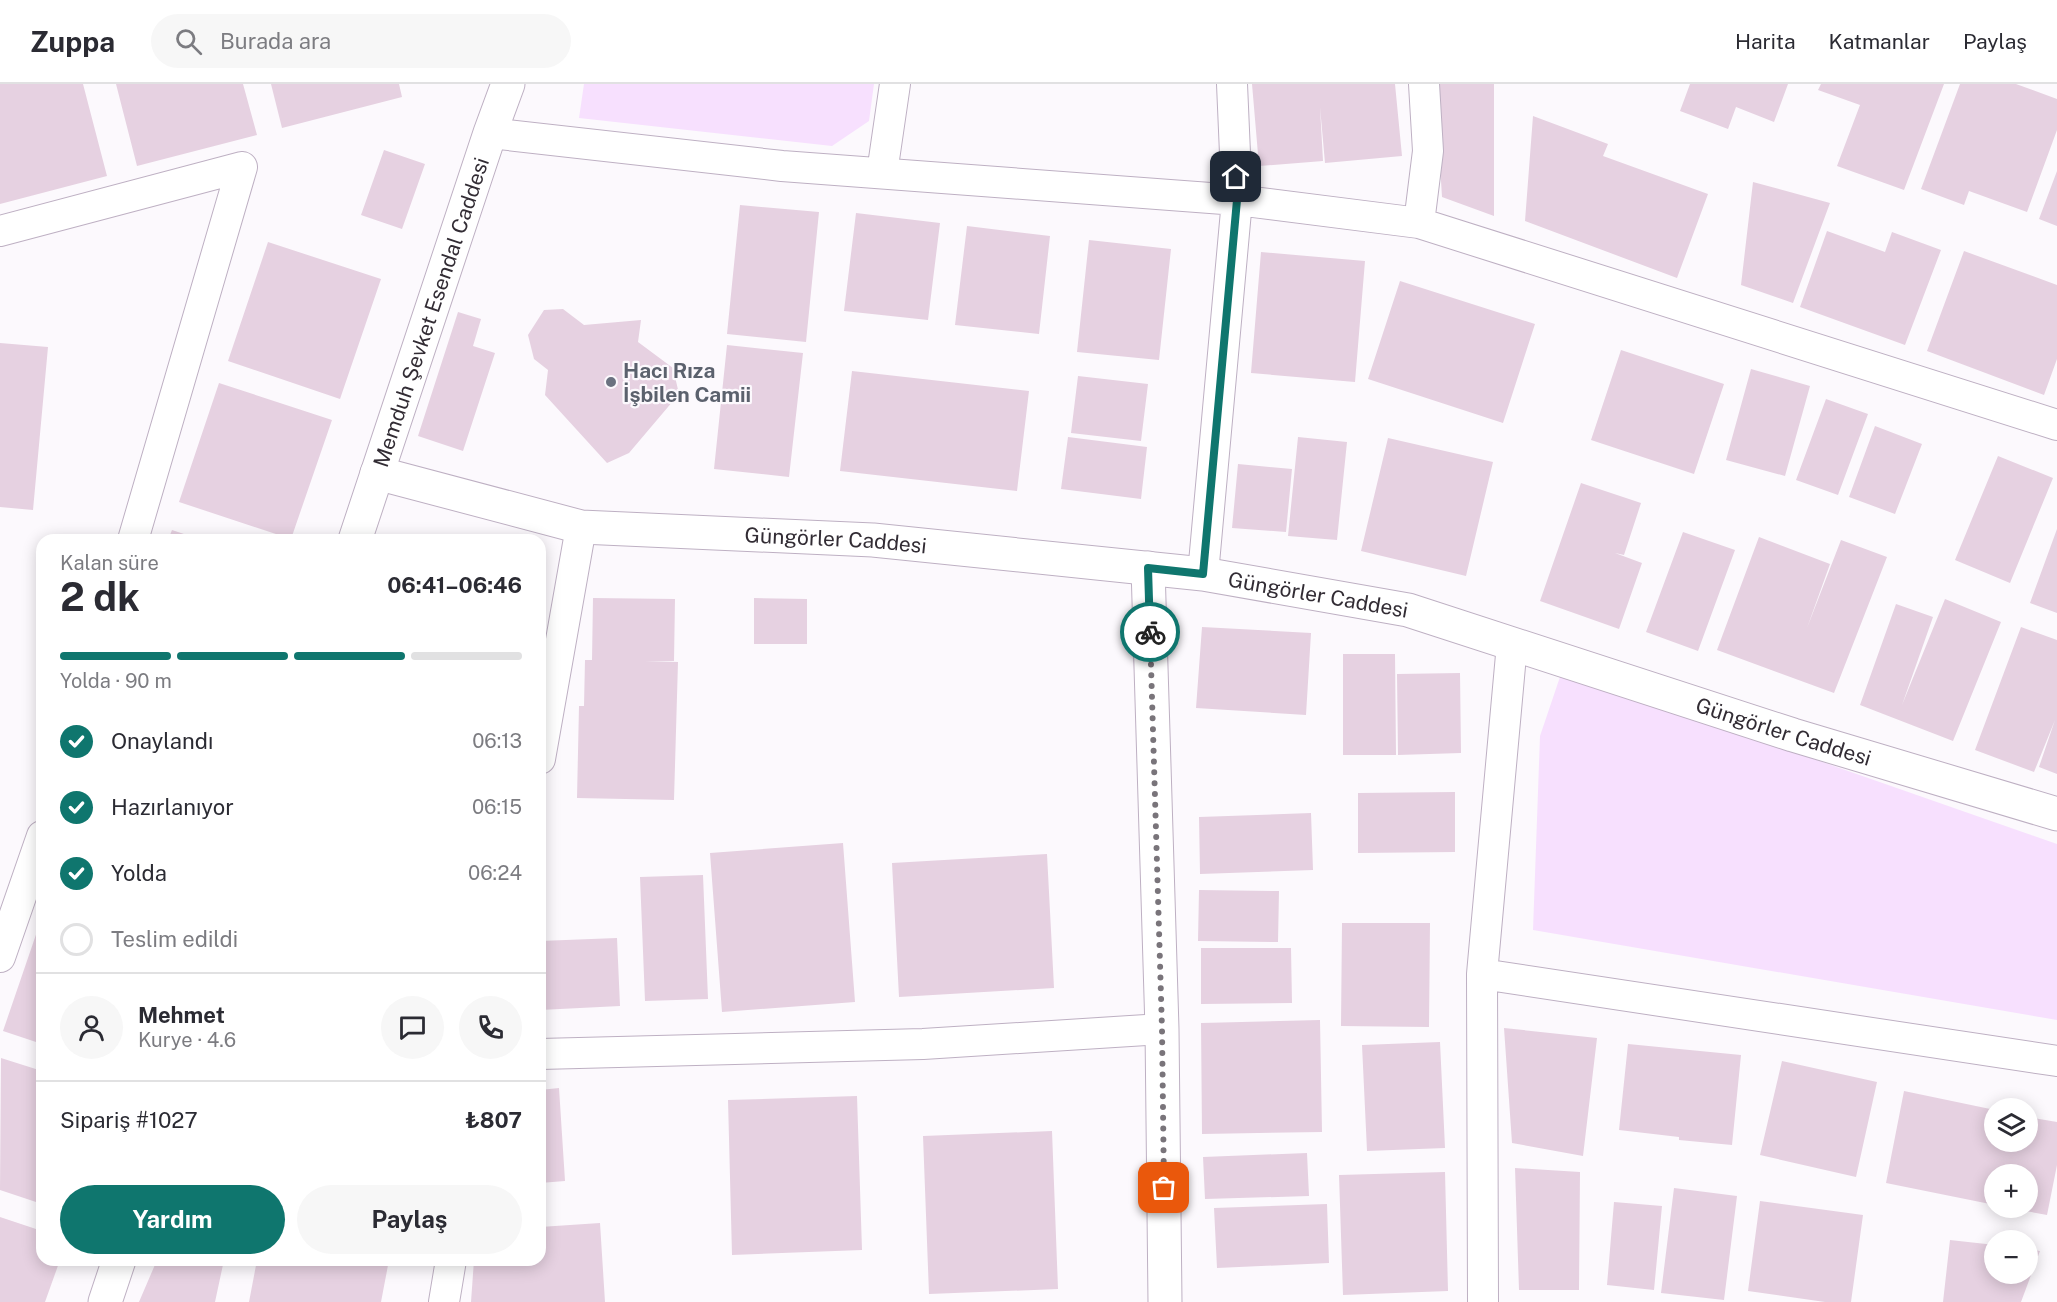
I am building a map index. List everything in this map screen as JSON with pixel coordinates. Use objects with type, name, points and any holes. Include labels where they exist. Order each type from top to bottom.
[{"type":"street","name":"Memduh Şevket Esendal Caddesi","points":[[357,534],[508,84]]},
{"type":"street","points":[[882,173],[895,84]]},
{"type":"street","points":[[1203,574],[1237,200],[1232,84]]},
{"type":"street","points":[[1419,223],[1428,151],[1424,84]]},
{"type":"street","points":[[490,133],[782,166],[1237,200],[1419,223],[2057,425]]},
{"type":"street","points":[[0,231],[242,167],[135,534]]},
{"type":"street","name":"Güngörler Caddesi","points":[[377,473],[581,527],[873,540],[1203,574],[1408,610],[1792,735],[2057,814]]},
{"type":"street","points":[[546,725],[581,527]]},
{"type":"street","points":[[1148,568],[1162,1029],[1165,1302]]},
{"type":"street","points":[[1483,1302],[1482,974],[1512,644]]},
{"type":"street","points":[[0,957],[36,853]]},
{"type":"street","points":[[1482,974],[2057,1060]]},
{"type":"street","points":[[546,1053],[923,1044],[1162,1029]]},
{"type":"street","points":[[105,1302],[117,1266]]},
{"type":"street","points":[[444,1302],[450,1266]]},
{"type":"shaded area","points":[[584,84],[874,84],[869,121],[832,146],[579,118]]},
{"type":"shaded area","points":[[1562,671],[2057,844],[2057,1020],[1533,930],[1540,736]]},
{"type":"building","points":[[0,84],[83,84],[107,176],[0,204]]},
{"type":"building","points":[[116,84],[243,84],[257,135],[137,166]]},
{"type":"building","points":[[271,84],[399,84],[402,97],[282,128]]},
{"type":"building","points":[[1252,84],[1395,84],[1402,156],[1325,163],[1320,107],[1323,161],[1259,166]]},
{"type":"building","points":[[1435,84],[1494,84],[1494,216],[1442,197]]},
{"type":"building","points":[[1690,84],[1788,84],[1774,122],[1736,107],[1728,129],[1680,111]]},
{"type":"building","points":[[1821,84],[1944,84],[1904,190],[1837,166],[1860,105],[1818,90]]},
{"type":"building","points":[[1960,84],[2016,84],[2057,99],[2057,130],[2027,212],[1969,191],[1964,205],[1921,189]]},
{"type":"building","points":[[1533,116],[1608,144],[1603,156],[1708,194],[1677,278],[1525,221]]},
{"type":"building","points":[[384,150],[425,164],[402,229],[361,215]]},
{"type":"building","points":[[2057,171],[2057,226],[2039,219]]},
{"type":"building","points":[[1753,182],[1830,203],[1793,303],[1741,285]]},
{"type":"building","points":[[740,205],[819,212],[806,342],[727,334]]},
{"type":"building","points":[[856,213],[940,223],[928,320],[844,311]]},
{"type":"building","points":[[967,226],[1050,236],[1039,334],[955,325]]},
{"type":"building","points":[[1827,231],[1885,252],[1892,232],[1941,250],[1905,345],[1800,307]]},
{"type":"building","points":[[1089,240],[1171,249],[1159,360],[1077,352]]},
{"type":"building","points":[[268,242],[381,279],[340,399],[228,361]]},
{"type":"building","points":[[1964,251],[2057,285],[2057,359],[2044,395],[1927,351]]},
{"type":"building","points":[[1261,252],[1365,261],[1355,382],[1251,373]]},
{"type":"building","points":[[1400,281],[1535,324],[1503,423],[1368,379]]},
{"type":"building","name":"Hacı Rıza İşbilen Camii","points":[[563,309],[584,325],[641,320],[638,342],[673,368],[679,394],[629,453],[607,463],[545,395],[548,370],[534,359],[528,335],[544,310]]},
{"type":"building","points":[[458,312],[481,319],[473,346],[495,353],[463,451],[418,436]]},
{"type":"building","points":[[0,343],[48,347],[33,510],[0,507]]},
{"type":"building","points":[[727,345],[803,353],[789,477],[714,469]]},
{"type":"building","points":[[1621,350],[1724,384],[1694,474],[1591,440]]},
{"type":"building","points":[[1751,369],[1810,386],[1785,476],[1726,460]]},
{"type":"building","points":[[852,371],[1029,391],[1017,491],[840,471]]},
{"type":"building","points":[[1078,376],[1148,384],[1141,441],[1071,433]]},
{"type":"building","points":[[219,383],[332,420],[293,534],[276,534],[179,502]]},
{"type":"building","points":[[1826,399],[1868,414],[1838,495],[1796,480]]},
{"type":"building","points":[[1875,426],[1922,444],[1895,514],[1849,497]]},
{"type":"building","points":[[1068,437],[1147,447],[1141,499],[1061,489]]},
{"type":"building","points":[[1298,437],[1347,442],[1337,540],[1288,536]]},
{"type":"building","points":[[1388,438],[1493,462],[1466,576],[1361,551]]},
{"type":"building","points":[[1998,456],[2053,478],[2010,583],[1955,560]]},
{"type":"building","points":[[1238,464],[1292,469],[1286,532],[1232,528]]},
{"type":"building","points":[[1581,483],[1641,503],[1624,555],[1615,553],[1642,563],[1619,629],[1540,601]]},
{"type":"building","points":[[2057,529],[2057,613],[2030,603]]},
{"type":"building","points":[[172,530],[184,534],[170,534]]},
{"type":"building","points":[[1683,532],[1735,550],[1698,651],[1646,632]]},
{"type":"building","points":[[1759,537],[1830,564],[1807,628],[1841,540],[1887,557],[1834,693],[1717,650]]},
{"type":"building","points":[[593,598],[675,599],[674,661],[645,661],[678,662],[674,800],[577,798],[579,706],[584,706],[585,660],[592,660]]},
{"type":"building","points":[[754,598],[807,599],[807,644],[754,644]]},
{"type":"building","points":[[1945,599],[2001,622],[1953,741],[1860,705],[1896,604],[1933,617],[1902,705]]},
{"type":"building","points":[[1202,627],[1311,633],[1306,715],[1196,708]]},
{"type":"building","points":[[2021,627],[2057,640],[2057,774],[2039,767],[2055,720],[2034,772],[1975,750]]},
{"type":"building","points":[[1343,654],[1395,654],[1396,755],[1343,755]]},
{"type":"building","points":[[1460,673],[1461,753],[1398,755],[1397,674]]},
{"type":"building","points":[[1455,792],[1455,852],[1358,853],[1358,793]]},
{"type":"building","points":[[1311,813],[1313,870],[1200,874],[1199,817]]},
{"type":"building","points":[[843,843],[855,1002],[722,1012],[710,853]]},
{"type":"building","points":[[1047,854],[1054,988],[899,997],[892,863]]},
{"type":"building","points":[[703,875],[708,999],[645,1001],[640,877]]},
{"type":"building","points":[[1199,890],[1279,891],[1278,942],[1198,941]]},
{"type":"building","points":[[1342,923],[1430,923],[1429,1027],[1341,1026]]},
{"type":"building","points":[[36,935],[36,1042],[3,1031]]},
{"type":"building","points":[[617,938],[620,1006],[546,1010],[546,941]]},
{"type":"building","points":[[1201,948],[1291,948],[1292,1003],[1201,1004]]},
{"type":"building","points":[[1320,1020],[1322,1132],[1202,1134],[1201,1023]]},
{"type":"building","points":[[1504,1028],[1597,1038],[1583,1156],[1512,1143]]},
{"type":"building","points":[[1440,1042],[1445,1148],[1367,1151],[1362,1045]]},
{"type":"building","points":[[1628,1044],[1741,1055],[1732,1145],[1679,1140],[1679,1137],[1619,1130]]},
{"type":"building","points":[[1,1058],[36,1069],[36,1202],[0,1190]]},
{"type":"building","points":[[1782,1061],[1877,1082],[1856,1177],[1760,1155]]},
{"type":"building","points":[[559,1088],[565,1181],[546,1183],[546,1089]]},
{"type":"building","points":[[1904,1091],[1984,1108],[1984,1152],[2038,1152],[2038,1119],[2057,1122],[2057,1165],[2047,1215],[2038,1213],[2038,1164],[1984,1164],[1984,1203],[1886,1183]]},
{"type":"building","points":[[857,1096],[862,1250],[732,1255],[728,1100]]},
{"type":"building","points":[[1052,1131],[1058,1289],[929,1294],[923,1136]]},
{"type":"building","points":[[1307,1153],[1309,1196],[1205,1199],[1203,1157]]},
{"type":"building","points":[[1515,1168],[1580,1172],[1579,1290],[1519,1290]]},
{"type":"building","points":[[1445,1172],[1448,1291],[1343,1295],[1339,1175]]},
{"type":"building","points":[[1674,1188],[1737,1196],[1724,1300],[1661,1293]]},
{"type":"building","points":[[1760,1201],[1863,1215],[1851,1302],[1825,1302],[1748,1291]]},
{"type":"building","points":[[1614,1202],[1662,1206],[1654,1290],[1607,1285]]},
{"type":"building","points":[[1327,1204],[1329,1263],[1217,1268],[1214,1208]]},
{"type":"building","points":[[0,1217],[36,1229],[36,1266],[58,1266],[45,1302],[0,1302]]},
{"type":"building","points":[[600,1223],[605,1302],[471,1302],[474,1266],[546,1266],[546,1227]]},
{"type":"building","points":[[1950,1240],[1984,1244],[1984,1284],[2028,1284],[2021,1302],[1943,1302]]},
{"type":"building","points":[[154,1266],[223,1266],[215,1302],[139,1302]]},
{"type":"building","points":[[256,1266],[388,1266],[381,1302],[249,1302]]},
{"type":"way so far","points":[[1150,632],[1162,1029],[1164,1188]]},
{"type":"place","name":"Hacı Rıza İşbilen Camii","points":[[611,382]]},
{"type":"route","points":[[1150,632],[1148,568],[1203,574],[1237,200],[1236,177]]}]
